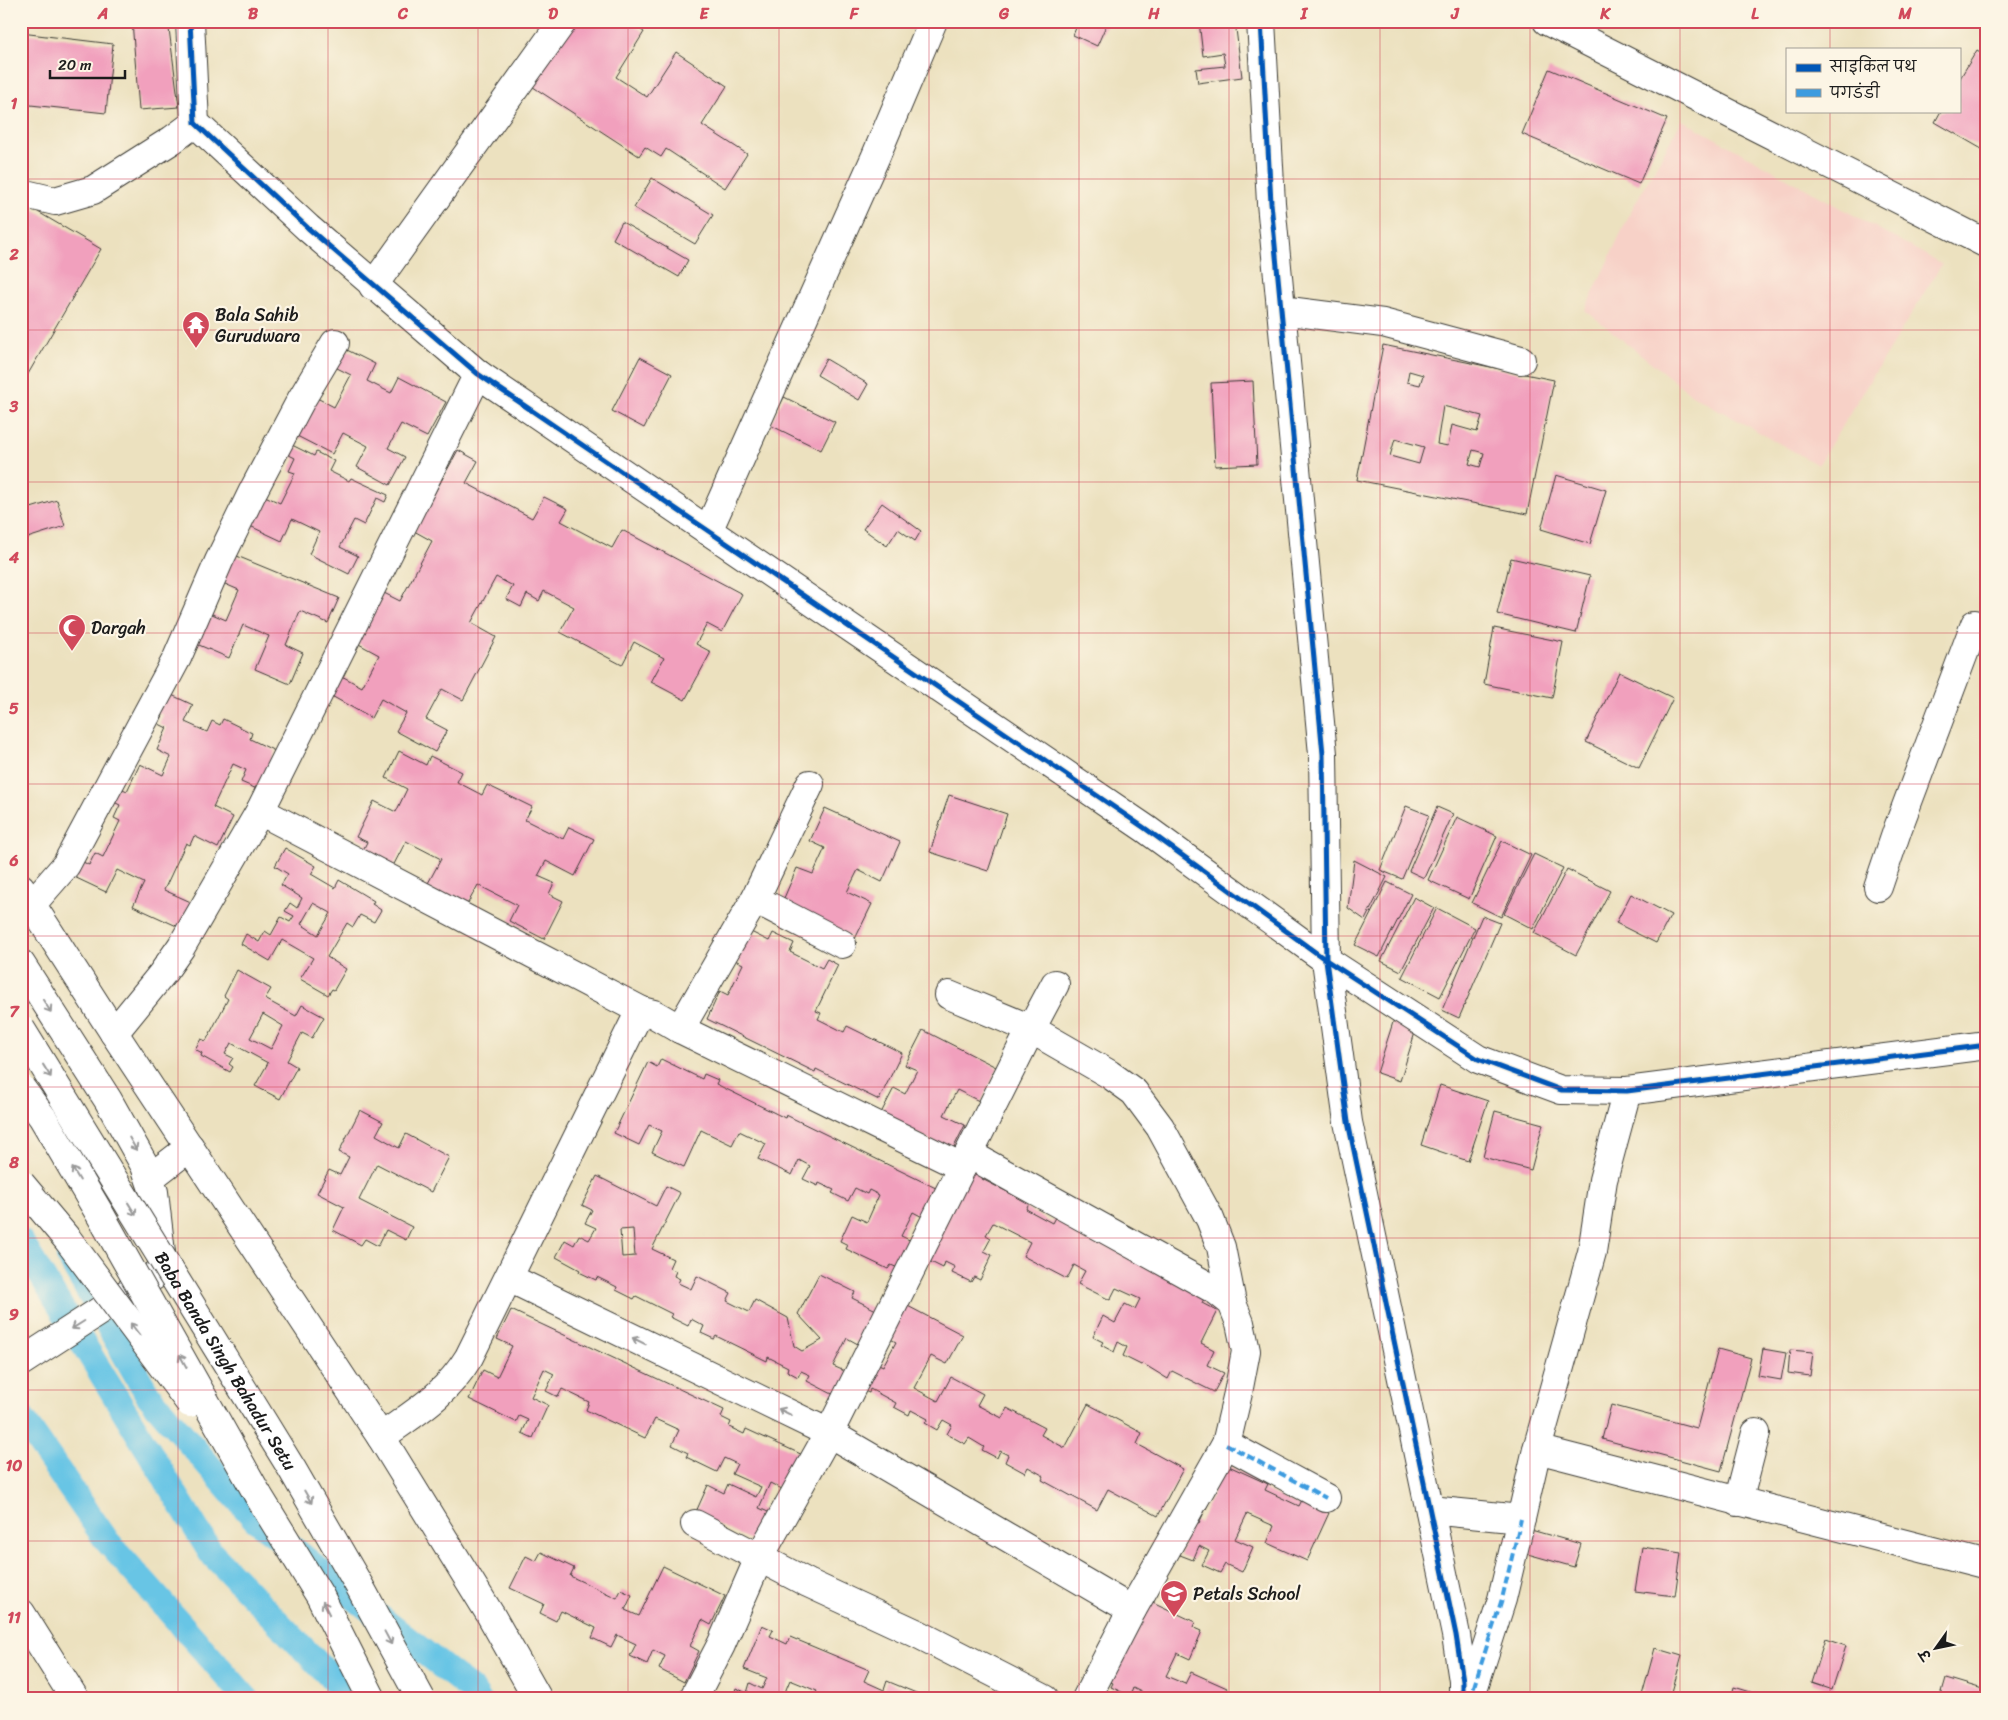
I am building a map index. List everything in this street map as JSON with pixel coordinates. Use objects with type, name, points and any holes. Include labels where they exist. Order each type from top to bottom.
[{"type":"main road","points":[[190,21],[195,123],[373,286],[478,374],[1146,829],[1326,960],[1478,1059],[1561,1090],[1627,1091],[1987,1045]]},
{"type":"main road","points":[[373,286],[563,21]]},
{"type":"main road","points":[[708,531],[874,158],[932,21]]},
{"type":"main road","points":[[1261,21],[1272,203],[1281,310],[1323,754],[1326,960],[1348,1122],[1456,1635],[1463,1681],[1463,1699]]},
{"type":"main road","points":[[1547,21],[1987,244]]},
{"type":"main road","points":[[21,193],[55,201],[93,190],[172,140],[195,123]]},
{"type":"main road","points":[[1281,310],[1383,323],[1521,360]]},
{"type":"main road","points":[[335,343],[301,400],[253,491],[219,561],[177,658],[66,865],[27,896],[114,1033],[381,1436],[490,1614],[538,1699]]},
{"type":"main road","points":[[114,1033],[162,974],[181,947],[260,811],[478,374]]},
{"type":"main road","points":[[1878,887],[1898,828],[1975,624],[1987,628]]},
{"type":"main road","points":[[680,1029],[755,899],[810,784]]},
{"type":"main road","points":[[260,811],[642,1011],[654,1014],[680,1029],[966,1160],[1217,1291],[1232,1303]]},
{"type":"main road","points":[[755,899],[842,944]]},
{"type":"main road","points":[[21,964],[108,1100],[145,1166],[154,1192],[163,1270],[21,1362]]},
{"type":"main road","points":[[694,1699],[759,1558],[829,1433],[1055,984]]},
{"type":"main road","points":[[949,995],[1031,1029],[1108,1074],[1134,1092],[1160,1126],[1210,1219],[1221,1247],[1232,1303],[1240,1322],[1246,1351],[1226,1444],[1132,1610],[1086,1699]]},
{"type":"main road","points":[[381,1436],[441,1394],[458,1376],[509,1278],[637,1017],[642,1011]]},
{"type":"main road","name":"Baba Banda Singh Bahadur Setu","points":[[21,1029],[292,1469],[360,1587],[421,1699]]},
{"type":"main road","name":"Baba Banda Singh Bahadur Setu","points":[[21,1088],[43,1118],[101,1216],[258,1495],[320,1596],[372,1699]]},
{"type":"main road","points":[[1470,1699],[1502,1599],[1537,1449],[1592,1252],[1603,1180],[1627,1091]]},
{"type":"main road","points":[[150,1178],[190,1148]]},
{"type":"main road","points":[[21,1184],[68,1240],[258,1495]]},
{"type":"main road","points":[[509,1278],[829,1433],[1132,1610]]},
{"type":"main road","points":[[1738,1502],[1756,1433]]},
{"type":"main road","points":[[1226,1444],[1326,1498]]},
{"type":"main road","points":[[1537,1449],[1987,1565]]},
{"type":"main road","points":[[1430,1510],[1521,1519]]},
{"type":"main road","points":[[695,1524],[759,1558],[918,1634],[1045,1699]]},
{"type":"main road","points":[[21,1613],[75,1699]]},
{"type":"shaded area","points":[[1682,120],[1942,264],[1818,465],[1692,395],[1585,310],[1632,209]]},
{"type":"building","points":[[132,21],[168,21],[179,107],[139,110]]},
{"type":"building","points":[[567,21],[628,21],[644,32],[616,77],[647,97],[676,52],[727,86],[702,125],[747,154],[725,188],[666,149],[661,157],[645,147],[639,156],[527,83]]},
{"type":"building","points":[[1079,21],[1108,21],[1097,46],[1073,35]]},
{"type":"building","points":[[1199,21],[1235,21],[1242,77],[1198,83],[1196,69],[1225,66],[1223,53],[1203,56]]},
{"type":"building","points":[[21,33],[113,44],[106,113],[21,104]]},
{"type":"building","points":[[1977,50],[1987,56],[1987,152],[1935,122],[1940,112],[1960,112],[1960,78]]},
{"type":"building","points":[[1549,69],[1667,119],[1639,184],[1522,134]]},
{"type":"building","points":[[652,178],[713,215],[695,244],[634,208]]},
{"type":"building","points":[[21,202],[101,249],[21,386]]},
{"type":"building","points":[[622,222],[688,260],[679,277],[613,239]]},
{"type":"building","points":[[1383,345],[1554,380],[1527,514],[1357,480]],"holes":[[[1409,371],[1423,375],[1420,385],[1407,382]],[[1443,406],[1482,416],[1477,432],[1452,425],[1448,446],[1437,444]],[[1395,439],[1424,447],[1419,464],[1390,456]],[[1473,450],[1484,453],[1480,467],[1469,464]]]},
{"type":"building","points":[[343,348],[375,364],[367,381],[391,393],[399,377],[446,402],[427,437],[401,424],[388,448],[405,457],[390,485],[357,467],[368,446],[343,433],[332,454],[297,436],[317,398],[334,407],[351,375],[333,366]]},
{"type":"building","points":[[640,357],[672,374],[644,428],[612,411]]},
{"type":"building","points":[[826,359],[868,384],[859,400],[817,375]]},
{"type":"building","points":[[1253,381],[1257,464],[1215,466],[1211,383]]},
{"type":"building","points":[[784,397],[835,422],[821,450],[770,425]]},
{"type":"building","points":[[288,443],[314,456],[316,452],[334,461],[329,471],[349,481],[351,478],[388,495],[385,502],[377,498],[364,525],[354,520],[340,547],[358,556],[349,574],[309,554],[319,532],[292,519],[282,541],[250,526],[265,496],[280,503],[295,473],[289,471],[295,458],[283,452]]},
{"type":"building","points":[[458,450],[478,461],[466,483],[532,518],[544,497],[568,509],[561,521],[612,548],[622,530],[742,594],[722,632],[707,624],[696,644],[711,652],[685,700],[651,682],[664,658],[634,642],[622,665],[560,632],[574,607],[544,591],[539,601],[527,594],[521,607],[506,599],[513,586],[496,577],[471,623],[496,637],[463,700],[442,689],[426,719],[447,730],[435,752],[396,731],[406,713],[381,699],[371,718],[328,694],[338,674],[362,687],[379,655],[355,642],[382,592],[400,601],[432,541],[414,531]]},
{"type":"building","points":[[1556,475],[1606,490],[1590,544],[1541,529]]},
{"type":"building","points":[[57,500],[65,526],[21,540],[21,511]]},
{"type":"building","points":[[882,503],[921,531],[915,541],[898,529],[887,546],[863,529]]},
{"type":"building","points":[[232,554],[339,598],[328,623],[300,611],[286,645],[303,653],[290,684],[255,669],[269,636],[243,625],[229,658],[192,642],[205,611],[226,620],[239,590],[218,581]]},
{"type":"building","points":[[1511,558],[1590,576],[1576,633],[1497,614]]},
{"type":"building","points":[[1494,628],[1563,642],[1552,698],[1484,684]]},
{"type":"building","points":[[1619,672],[1673,698],[1639,768],[1586,742]]},
{"type":"building","points":[[161,690],[193,705],[185,722],[207,732],[212,721],[220,725],[223,719],[252,733],[250,739],[275,751],[257,789],[241,782],[246,770],[233,764],[213,807],[233,817],[218,848],[194,836],[190,845],[186,843],[164,890],[193,903],[181,928],[133,906],[144,883],[117,870],[106,892],[70,875],[77,859],[89,865],[95,853],[103,857],[120,821],[114,818],[120,805],[108,799],[114,785],[127,791],[140,764],[163,775],[171,757],[157,750],[167,728],[159,724],[163,715],[152,710]]},
{"type":"building","points":[[399,751],[426,765],[430,756],[462,772],[457,782],[482,795],[487,785],[532,807],[525,820],[563,839],[569,827],[594,839],[575,876],[546,861],[538,876],[554,883],[549,894],[563,901],[544,939],[509,921],[517,905],[478,885],[463,912],[426,887],[441,859],[406,841],[391,870],[361,854],[367,842],[356,837],[374,801],[396,812],[407,789],[386,778]]},
{"type":"building","points":[[949,795],[1007,814],[988,871],[930,852]]},
{"type":"building","points":[[1406,806],[1429,815],[1402,879],[1380,870]]},
{"type":"building","points":[[1437,807],[1453,814],[1424,878],[1409,871]]},
{"type":"building","points":[[825,808],[900,842],[882,882],[858,870],[847,892],[872,904],[855,939],[781,905],[797,868],[813,874],[825,848],[810,841]]},
{"type":"building","points":[[1457,817],[1497,836],[1469,899],[1428,880]]},
{"type":"building","points":[[1502,841],[1531,855],[1501,917],[1472,903]]},
{"type":"building","points":[[285,848],[316,866],[311,874],[335,888],[339,880],[374,901],[372,904],[381,910],[374,922],[360,915],[353,927],[347,923],[327,957],[346,969],[334,990],[332,989],[328,995],[300,979],[313,958],[282,940],[270,961],[241,944],[246,934],[259,942],[265,931],[271,935],[281,917],[290,922],[294,916],[285,911],[290,903],[297,908],[302,898],[281,885],[288,874],[275,866]],"holes":[[[313,903],[331,913],[318,935],[301,924]]]},
{"type":"building","points":[[1534,854],[1563,868],[1533,929],[1504,914]]},
{"type":"building","points":[[1354,860],[1387,877],[1365,920],[1348,908]]},
{"type":"building","points":[[1567,869],[1610,891],[1576,955],[1534,933]]},
{"type":"building","points":[[1387,882],[1411,894],[1379,957],[1355,945]]},
{"type":"building","points":[[1631,894],[1671,915],[1656,943],[1616,923]]},
{"type":"building","points":[[1414,897],[1434,908],[1401,971],[1381,961]]},
{"type":"building","points":[[1437,908],[1475,928],[1440,997],[1402,977]]},
{"type":"building","points":[[1482,916],[1500,923],[1459,1018],[1442,1010]]},
{"type":"building","points":[[749,931],[769,941],[773,933],[794,943],[790,952],[822,968],[827,959],[838,965],[816,1011],[821,1013],[818,1019],[844,1032],[847,1026],[902,1053],[879,1100],[816,1069],[815,1072],[707,1019],[720,991],[728,995],[743,964],[735,960]]},
{"type":"building","points":[[237,970],[271,989],[265,999],[296,1016],[302,1005],[324,1017],[312,1038],[302,1033],[287,1061],[297,1067],[280,1099],[255,1086],[268,1063],[231,1043],[225,1054],[233,1058],[229,1064],[233,1067],[230,1072],[201,1056],[202,1053],[195,1049],[201,1039],[206,1041],[228,999],[224,996]],"holes":[[[263,1014],[283,1026],[271,1049],[250,1038]]]},
{"type":"building","points":[[1394,1019],[1417,1026],[1400,1081],[1377,1073]]},
{"type":"building","points":[[923,1030],[998,1068],[981,1102],[957,1090],[944,1115],[965,1125],[952,1151],[880,1115],[894,1088],[905,1094],[917,1070],[905,1065]]},
{"type":"building","points":[[661,1059],[702,1079],[704,1074],[718,1080],[716,1084],[785,1118],[786,1115],[944,1192],[930,1221],[913,1212],[901,1236],[918,1244],[905,1271],[891,1265],[888,1269],[846,1249],[848,1245],[840,1241],[852,1215],[867,1222],[879,1195],[869,1190],[867,1194],[855,1188],[848,1201],[832,1193],[834,1190],[819,1183],[818,1186],[803,1179],[810,1166],[799,1160],[792,1175],[758,1159],[766,1144],[739,1131],[732,1145],[701,1130],[684,1167],[652,1152],[662,1131],[649,1125],[639,1145],[614,1133],[648,1062],[657,1067]]},
{"type":"building","points":[[1440,1085],[1488,1101],[1468,1161],[1421,1145]]},
{"type":"building","points":[[360,1110],[383,1122],[376,1135],[399,1148],[406,1134],[449,1157],[431,1192],[377,1164],[359,1200],[412,1227],[406,1240],[386,1230],[378,1246],[365,1239],[361,1245],[333,1230],[344,1207],[317,1193],[329,1170],[340,1175],[349,1157],[339,1152]]},
{"type":"building","points":[[1495,1111],[1543,1124],[1531,1170],[1483,1157]]},
{"type":"building","points":[[971,1164],[986,1172],[982,1179],[1029,1203],[1026,1209],[1052,1223],[1061,1206],[1209,1288],[1202,1303],[1217,1311],[1201,1343],[1214,1350],[1207,1365],[1224,1373],[1214,1392],[1172,1371],[1168,1379],[1142,1363],[1141,1365],[1123,1356],[1127,1347],[1118,1342],[1114,1352],[1101,1345],[1103,1342],[1093,1337],[1103,1316],[1115,1323],[1125,1304],[1135,1309],[1140,1299],[1116,1288],[1110,1300],[1078,1284],[1085,1271],[1074,1265],[1067,1279],[1023,1256],[1030,1242],[993,1223],[986,1235],[991,1238],[984,1251],[992,1255],[980,1280],[974,1277],[971,1282],[952,1273],[955,1267],[945,1262],[943,1268],[923,1258]]},
{"type":"building","points":[[597,1176],[656,1206],[666,1186],[680,1193],[652,1249],[673,1259],[669,1268],[676,1271],[674,1276],[680,1279],[678,1283],[691,1289],[697,1276],[731,1293],[727,1301],[749,1312],[755,1300],[788,1318],[794,1346],[802,1351],[822,1340],[798,1314],[819,1274],[855,1292],[852,1298],[882,1313],[865,1348],[847,1338],[833,1366],[849,1373],[838,1397],[807,1381],[810,1375],[801,1371],[798,1377],[787,1371],[788,1367],[768,1357],[767,1361],[716,1336],[714,1339],[701,1333],[704,1326],[691,1319],[688,1326],[670,1317],[672,1314],[636,1296],[634,1299],[616,1290],[617,1287],[597,1277],[596,1280],[579,1272],[580,1270],[556,1257],[565,1240],[574,1245],[579,1235],[589,1240],[596,1228],[585,1223],[592,1210],[582,1205]],"holes":[[[633,1229],[635,1256],[622,1257],[620,1230]]]},
{"type":"building","points":[[902,1303],[963,1335],[947,1364],[931,1356],[914,1388],[938,1401],[951,1377],[983,1394],[977,1405],[1002,1418],[1007,1408],[1045,1428],[1041,1435],[1065,1448],[1088,1404],[1142,1433],[1137,1444],[1183,1469],[1158,1516],[1108,1489],[1097,1510],[1042,1480],[1044,1476],[1028,1467],[1025,1473],[1005,1462],[1008,1455],[1000,1451],[997,1458],[982,1450],[984,1447],[969,1438],[965,1444],[947,1434],[952,1425],[943,1420],[937,1430],[925,1423],[928,1419],[911,1410],[909,1415],[894,1407],[896,1403],[870,1389],[869,1393],[858,1388],[872,1361],[883,1366],[896,1342],[885,1336]]},
{"type":"building","points":[[511,1310],[724,1410],[721,1417],[731,1422],[729,1427],[744,1434],[746,1429],[805,1456],[788,1492],[770,1483],[759,1508],[777,1516],[763,1546],[695,1514],[708,1485],[724,1493],[728,1484],[756,1497],[761,1487],[732,1474],[737,1464],[724,1458],[717,1472],[686,1457],[688,1453],[672,1445],[679,1430],[655,1419],[645,1438],[586,1410],[589,1402],[562,1389],[558,1397],[546,1391],[554,1374],[544,1369],[531,1397],[548,1405],[533,1438],[522,1433],[528,1420],[519,1416],[516,1422],[469,1399],[483,1370],[497,1377],[512,1346],[497,1339]]},
{"type":"building","points":[[1718,1349],[1751,1358],[1721,1471],[1602,1439],[1611,1405],[1697,1428]]},
{"type":"building","points":[[1763,1349],[1786,1353],[1781,1380],[1758,1376]]},
{"type":"building","points":[[1790,1350],[1813,1352],[1810,1376],[1788,1373]]},
{"type":"building","points":[[1220,1462],[1268,1484],[1265,1490],[1299,1506],[1302,1500],[1329,1513],[1307,1561],[1267,1543],[1274,1526],[1247,1514],[1235,1539],[1253,1547],[1242,1572],[1225,1564],[1220,1573],[1202,1565],[1209,1551],[1199,1546],[1193,1560],[1180,1555],[1183,1547],[1186,1517],[1199,1523],[1212,1496]]},
{"type":"building","points":[[1531,1530],[1581,1544],[1574,1567],[1524,1553]]},
{"type":"building","points":[[1642,1547],[1681,1553],[1675,1596],[1635,1591]]},
{"type":"building","points":[[541,1552],[574,1568],[570,1576],[617,1598],[621,1590],[632,1595],[625,1610],[639,1616],[663,1566],[725,1596],[711,1625],[702,1620],[690,1646],[699,1651],[684,1682],[659,1669],[665,1656],[653,1650],[647,1664],[630,1656],[636,1644],[617,1635],[611,1647],[592,1638],[596,1628],[561,1611],[556,1621],[540,1613],[544,1604],[510,1588],[526,1556],[536,1561]]},
{"type":"building","points":[[1142,1597],[1195,1622],[1193,1627],[1202,1631],[1190,1659],[1177,1653],[1166,1676],[1185,1684],[1191,1672],[1227,1688],[1223,1699],[1141,1699],[1143,1693],[1133,1688],[1130,1696],[1111,1687],[1113,1683],[1104,1679]]},
{"type":"building","points":[[762,1625],[773,1630],[770,1636],[787,1644],[790,1637],[869,1670],[864,1681],[884,1690],[887,1681],[921,1695],[919,1699],[813,1699],[817,1691],[790,1680],[782,1699],[732,1699],[736,1688],[747,1693],[750,1683],[762,1689],[767,1678],[744,1669]]},
{"type":"building","points":[[1825,1639],[1846,1646],[1832,1690],[1811,1683]]},
{"type":"building","points":[[1655,1648],[1682,1656],[1670,1699],[1641,1699]]},
{"type":"building","points":[[1946,1678],[1986,1690],[1983,1699],[1940,1699]]},
{"type":"building","points":[[1734,1687],[1771,1698],[1771,1699],[1731,1699]]},
{"type":"waterway","points":[[21,1242],[211,1553],[352,1699]]},
{"type":"waterway","points":[[69,1257],[148,1395],[255,1519],[472,1690],[478,1699]]},
{"type":"waterway","points":[[21,1417],[107,1541],[247,1699]]},
{"type":"marked path","points":[[1226,1444],[1326,1498]]},
{"type":"marked path","points":[[1470,1699],[1502,1599],[1521,1519]]},
{"type":"cycle path","points":[[190,21],[195,123],[308,228],[478,374],[1146,829],[1326,960],[1478,1059],[1561,1090],[1627,1091],[1987,1045]]},
{"type":"cycle path","points":[[1261,21],[1271,203],[1323,754],[1326,960],[1348,1122],[1456,1635],[1463,1681],[1463,1699]]},
{"type":"place","name":"Bala Sahib Gurudwara","points":[[196,349]]},
{"type":"place","name":"Dargah","points":[[72,652]]},
{"type":"place","name":"Petals School","points":[[1174,1618]]}]
